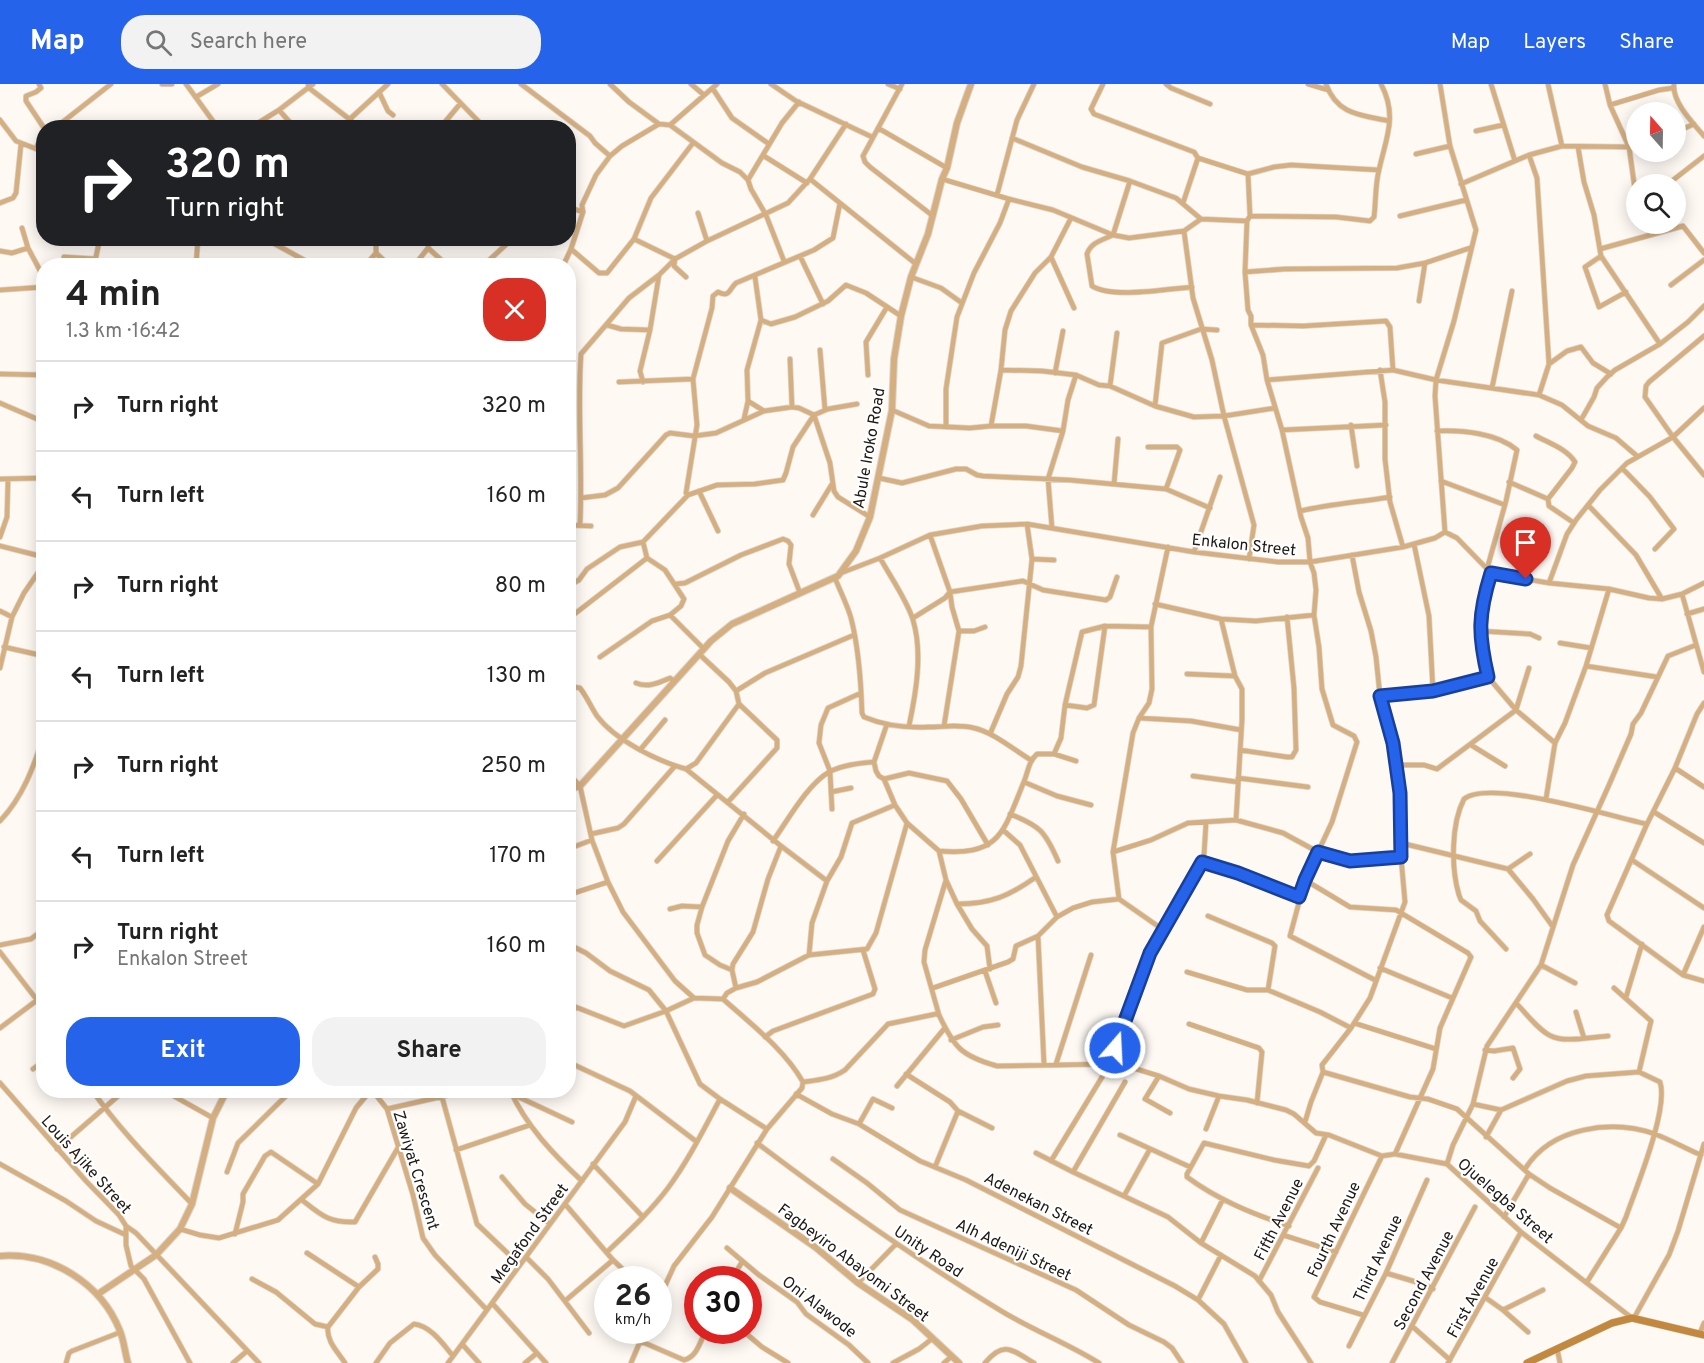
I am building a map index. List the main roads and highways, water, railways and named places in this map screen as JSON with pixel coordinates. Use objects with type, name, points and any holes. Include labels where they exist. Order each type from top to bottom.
[{"type":"main road","points":[[1527,1363],[1612,1323],[1633,1318],[1702,1334]]}]
